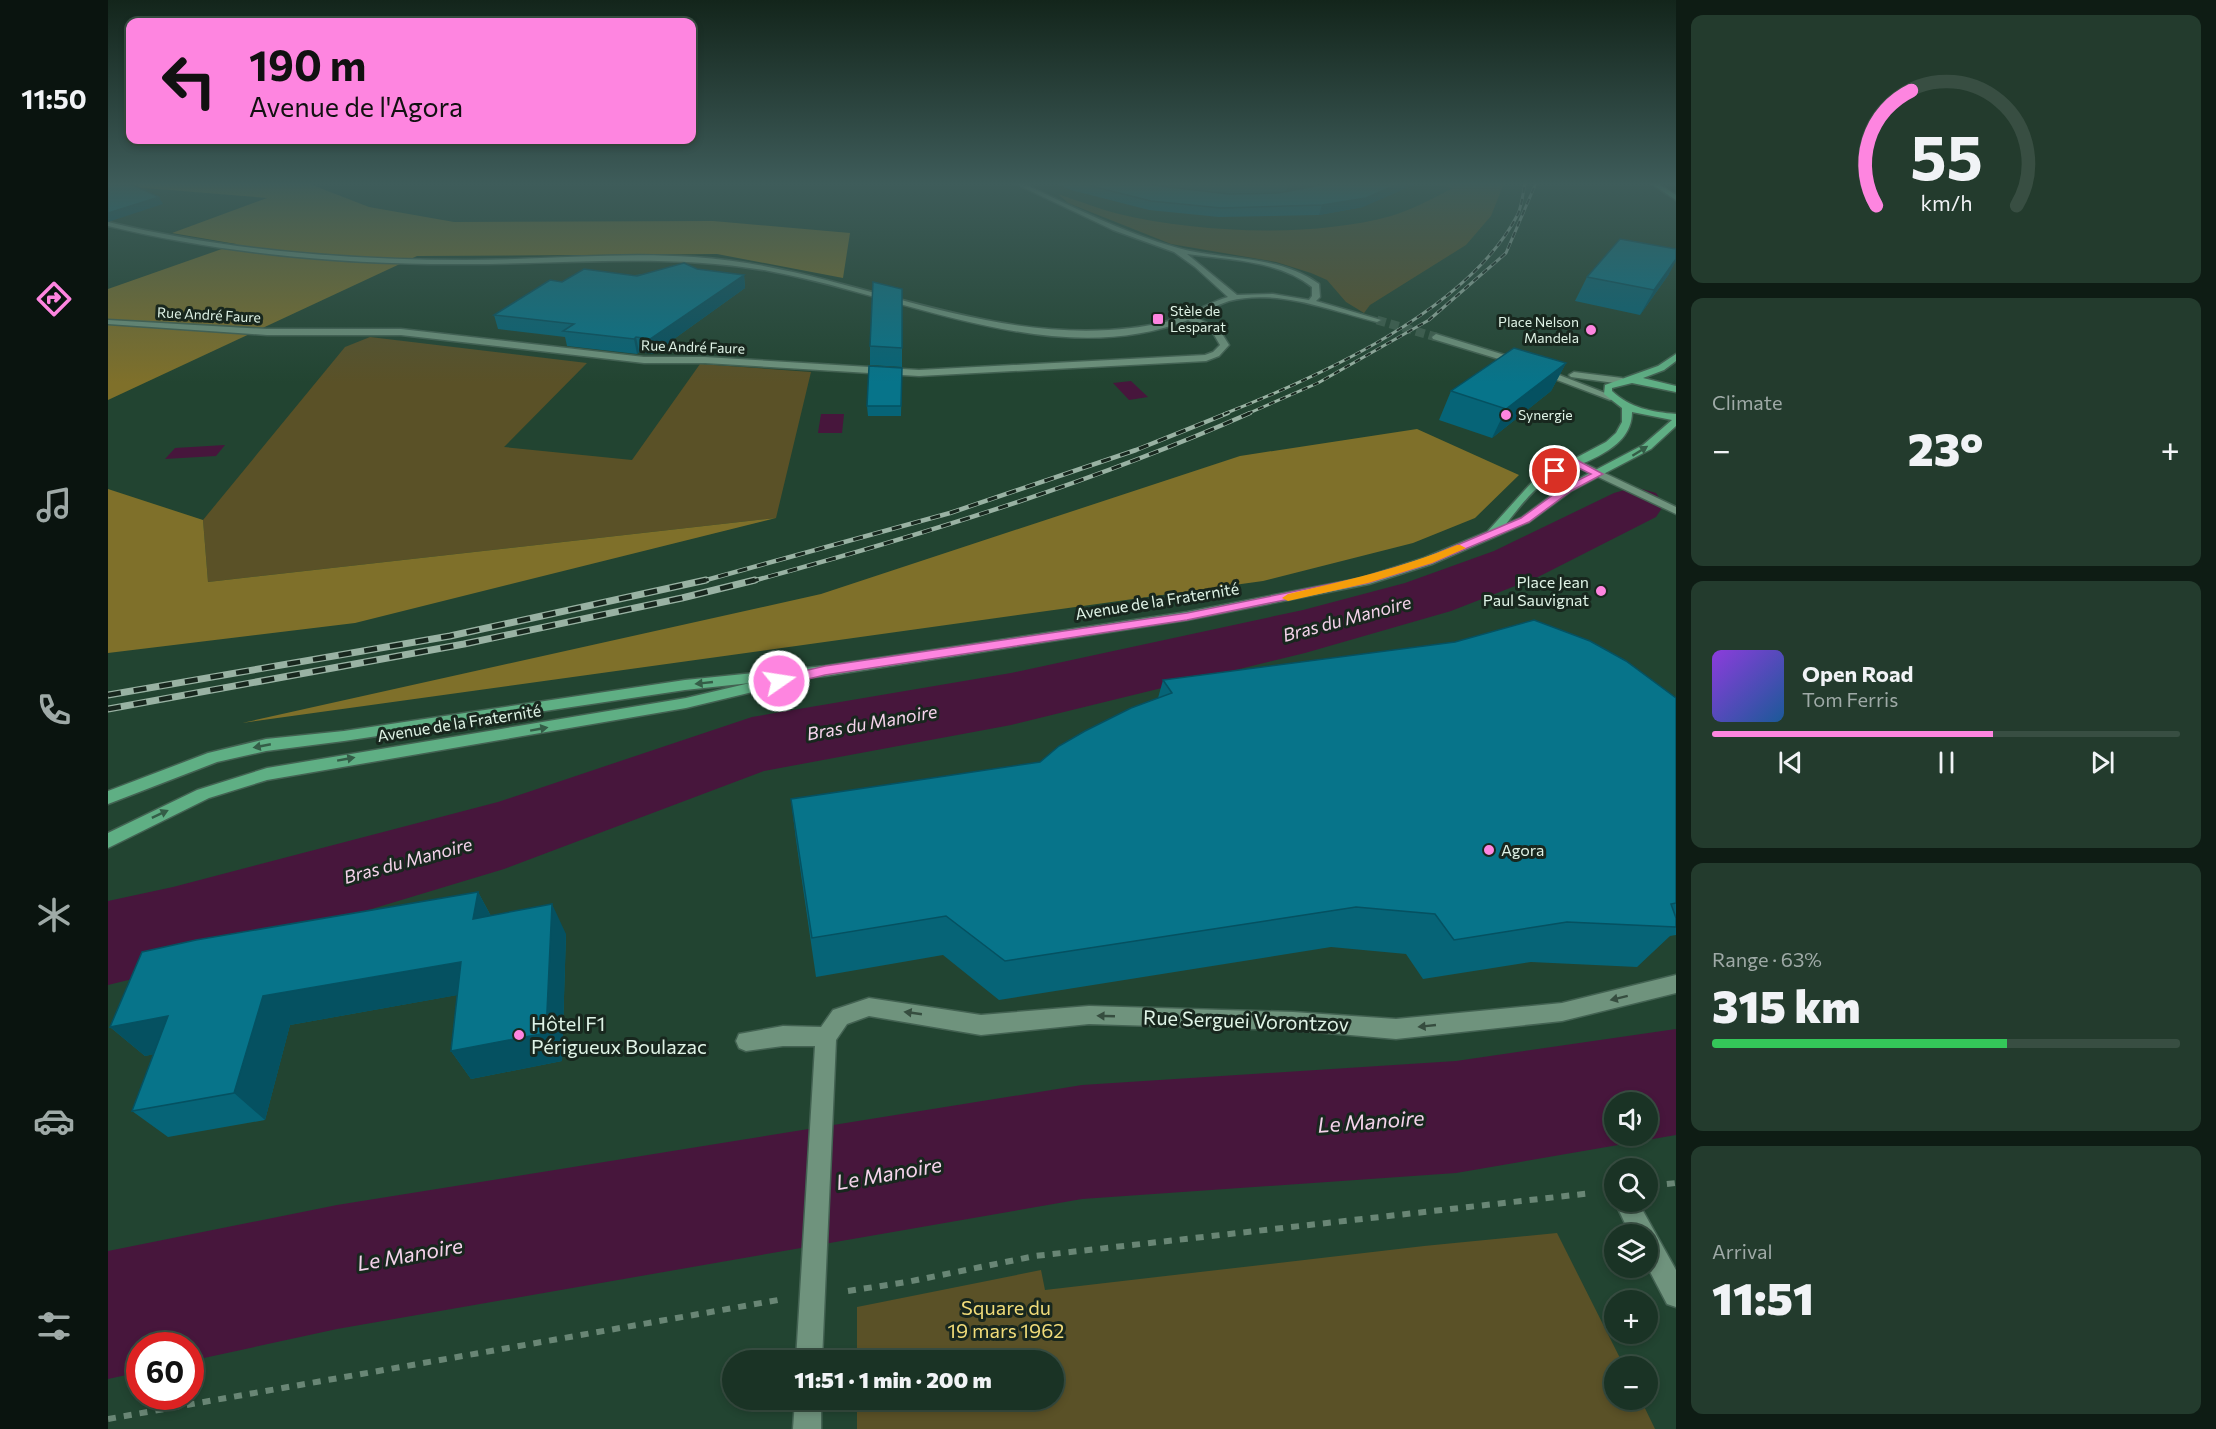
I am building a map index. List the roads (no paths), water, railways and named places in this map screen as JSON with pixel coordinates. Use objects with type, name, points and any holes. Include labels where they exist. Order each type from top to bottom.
[{"type":"main road","points":[[1676,357],[1646,375],[1608,387],[1607,392],[1612,398],[1626,406],[1676,417]]},
{"type":"main road","points":[[1622,381],[1648,382],[1676,389]]},
{"type":"main road","name":"Avenue de la Fraternité","points":[[1487,537],[1539,481],[1610,444],[1622,435],[1629,416],[1626,406]]},
{"type":"main road","name":"Avenue de la Fraternité","points":[[108,798],[214,757],[266,745],[344,736],[686,685],[825,671],[1187,616],[1364,581],[1428,561],[1525,520],[1567,489],[1647,447],[1676,421]]},
{"type":"main road","name":"Avenue de la Fraternité","points":[[108,841],[203,794],[267,774],[686,703],[825,671]]},
{"type":"street","points":[[267,250],[386,260],[463,262],[645,258],[726,262],[819,280],[952,316],[1051,332],[1148,328],[1189,316],[1235,297],[1266,296],[1311,302],[1377,321]]},
{"type":"street","points":[[1177,250],[1235,297]]},
{"type":"street","points":[[1177,250],[1289,271],[1311,281],[1316,286],[1316,297],[1311,302]]},
{"type":"street","name":"Rue André Faure","points":[[108,322],[267,332],[401,332],[644,360],[712,360],[919,373],[1206,358],[1222,350],[1225,345],[1224,338],[1215,330],[1189,316]]},
{"type":"street","points":[[1436,337],[1518,362],[1612,398]]},
{"type":"street","points":[[1518,362],[1590,378],[1622,381]]},
{"type":"street","points":[[1575,462],[1676,512]]},
{"type":"street","name":"Rue Serguei Vorontzov","points":[[826,1037],[840,1017],[869,1007],[981,1025],[1089,1016],[1293,1021],[1396,1029],[1562,1012],[1676,984]]},
{"type":"street","points":[[746,1041],[783,1036],[826,1037],[809,1350]]},
{"type":"street","points":[[1658,1261],[1676,1295]]},
{"type":"street","points":[[807,1429],[808,1410]]},
{"type":"waterway","name":"Bras du Manoire","points":[[108,943],[173,928],[504,835],[752,745],[1011,699],[1305,631],[1428,597],[1516,564],[1635,505]]},
{"type":"waterway","name":"Le Manoire","points":[[108,1315],[337,1267],[1082,1142],[1456,1117],[1676,1082]]},
{"type":"tunnel","points":[[1377,320],[1436,337]]},
{"type":"railway","points":[[1224,414],[1304,380],[1389,336],[1429,309],[1465,280],[1494,250]]},
{"type":"railway","points":[[1247,414],[1318,383],[1429,320],[1507,250]]},
{"type":"railway","points":[[699,582],[950,513],[1136,450],[1228,413]]},
{"type":"railway","points":[[749,582],[940,527],[1066,486],[1250,413]]},
{"type":"railway","points":[[108,695],[450,636],[706,580]]},
{"type":"railway","points":[[108,709],[464,644],[682,598],[755,580]]},
{"type":"place","name":"Stèle de Lesparat","points":[[1158,319]]},
{"type":"place","name":"Place Nelson Mandela","points":[[1591,330]]},
{"type":"place","name":"Synergie","points":[[1506,415]]},
{"type":"place","name":"Place Jean Paul Sauvignat","points":[[1601,591]]},
{"type":"place","name":"Agora","points":[[1489,850]]},
{"type":"place","name":"Hôtel F1 Périgueux Boulazac","points":[[519,1035]]},
{"type":"park label","name":"Square du 19 mars 1962","points":[[1006,1320]]}]
